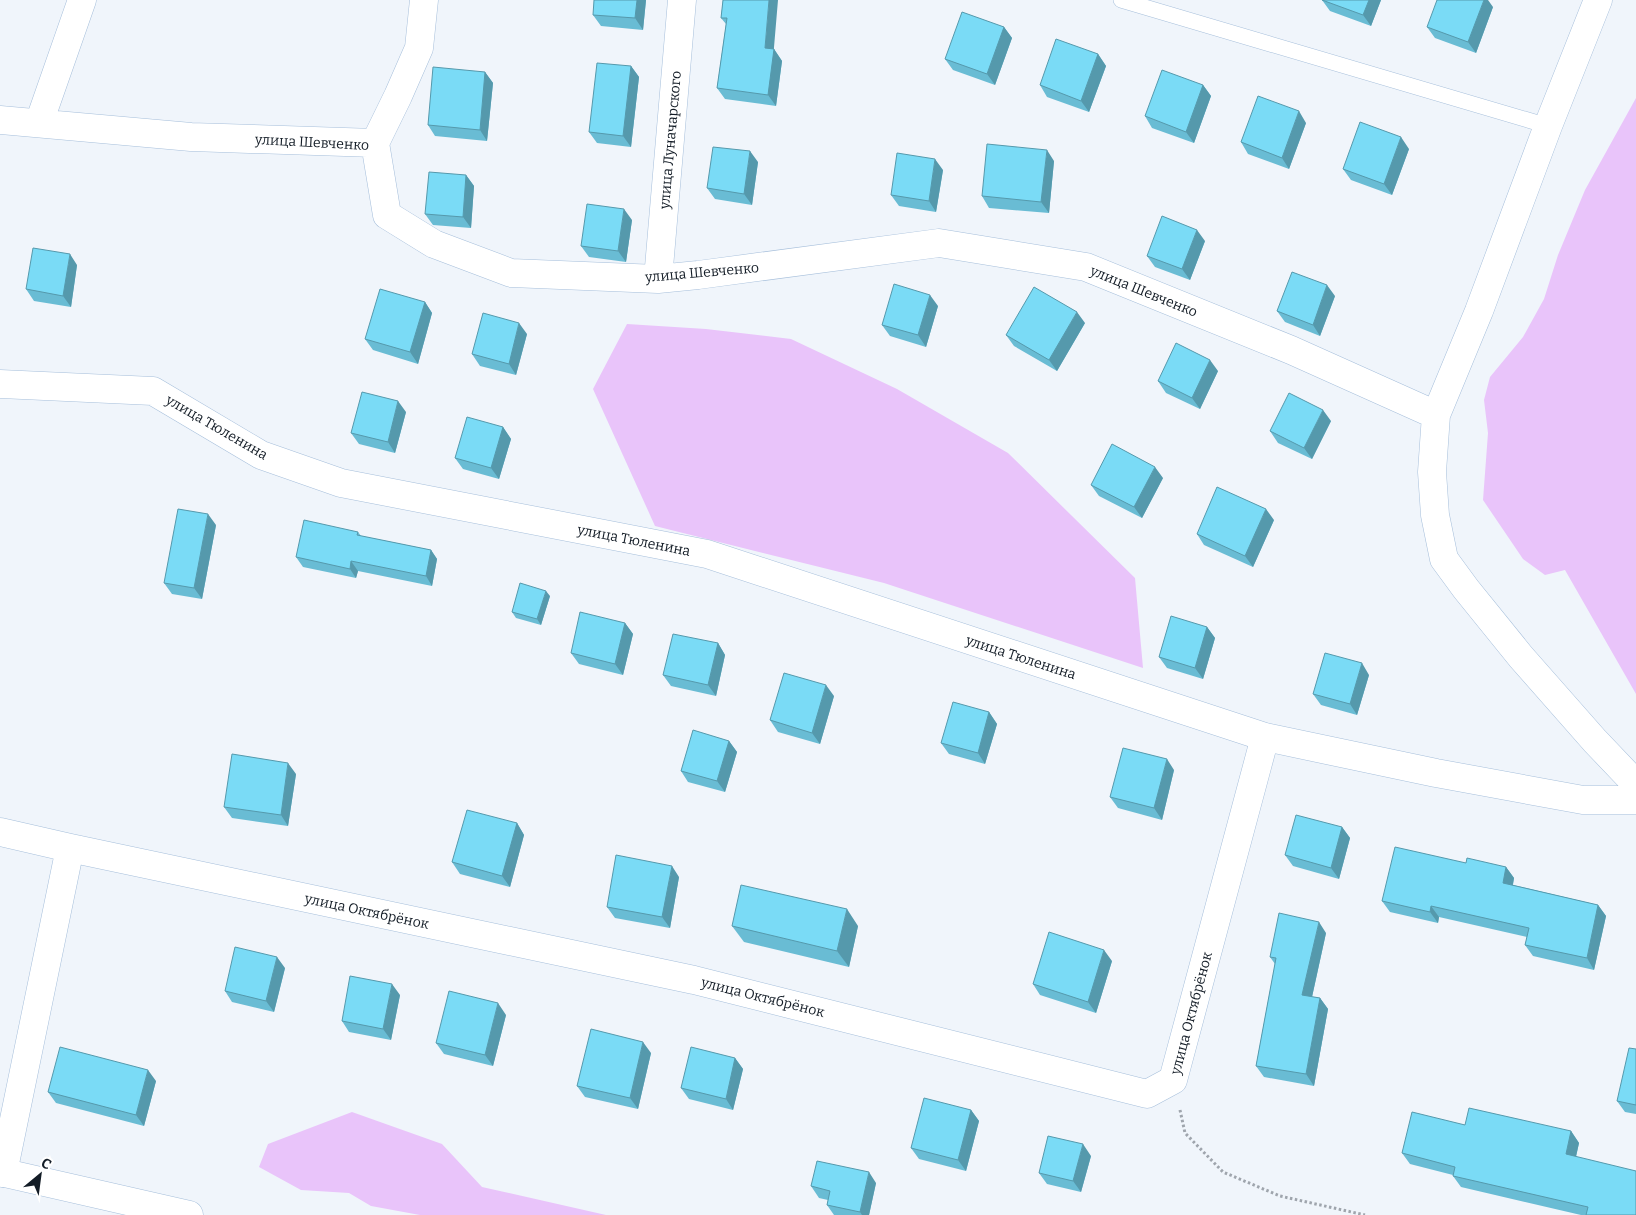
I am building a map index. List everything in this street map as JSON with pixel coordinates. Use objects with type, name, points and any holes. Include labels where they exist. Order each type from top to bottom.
[{"type":"street","points":[[39,123],[82,0]]},
{"type":"street","points":[[375,144],[419,48],[424,0]]},
{"type":"street","name":"улица Луначарского","points":[[658,279],[682,0]]},
{"type":"street","points":[[1598,0],[1548,126],[1479,311],[1436,415],[1432,472],[1435,515],[1444,559],[1521,657],[1636,784]]},
{"type":"street","name":"улица Шевченко","points":[[0,120],[191,137],[375,144],[387,215],[434,244],[511,273],[658,279],[939,243],[1086,267],[1291,350],[1436,415]]},
{"type":"street","name":"улица Тюленина","points":[[0,384],[154,391],[261,455],[341,483],[707,554],[1265,737],[1436,773],[1583,800],[1636,800]]},
{"type":"street","name":"улица Октябрёнок","points":[[0,832],[694,980],[1147,1094],[1173,1080],[1265,737]]},
{"type":"street","points":[[70,848],[2,1173],[189,1215]]},
{"type":"lane","points":[[1121,0],[1548,126]]},
{"type":"path","points":[[1173,1080],[1185,1133],[1223,1172],[1280,1196],[1365,1215]]},
{"type":"shaded area","points":[[1636,98],[1636,694],[1565,570],[1545,575],[1523,559],[1483,500],[1488,433],[1484,400],[1490,377],[1523,337],[1544,299],[1558,255],[1585,190]]},
{"type":"shaded area","points":[[627,324],[706,329],[791,339],[897,389],[1008,453],[1135,578],[1143,668],[884,583],[655,526],[593,389]]},
{"type":"shaded area","points":[[352,1112],[442,1144],[482,1187],[606,1215],[420,1215],[371,1206],[349,1193],[301,1190],[259,1167],[268,1144]]},
{"type":"building","points":[[594,0],[637,0],[635,18],[593,15]]},
{"type":"building","points":[[723,0],[769,0],[765,48],[774,49],[768,95],[717,88],[727,18],[721,18]]},
{"type":"building","points":[[1322,0],[1369,0],[1363,15]]},
{"type":"building","points":[[1437,0],[1484,0],[1468,42],[1427,27]]},
{"type":"building","points":[[962,12],[1004,27],[987,74],[945,59]]},
{"type":"building","points":[[1056,39],[1098,54],[1081,101],[1040,85]]},
{"type":"building","points":[[597,63],[631,66],[623,136],[589,132]]},
{"type":"building","points":[[433,67],[485,72],[480,130],[428,125]]},
{"type":"building","points":[[1162,70],[1203,85],[1186,132],[1145,116]]},
{"type":"building","points":[[1258,96],[1299,111],[1282,158],[1241,142]]},
{"type":"building","points":[[1360,122],[1401,137],[1384,184],[1343,169]]},
{"type":"building","points":[[987,144],[1047,150],[1041,202],[982,196]]},
{"type":"building","points":[[713,147],[750,151],[744,194],[707,188]]},
{"type":"building","points":[[897,153],[935,159],[929,201],[891,195]]},
{"type":"building","points":[[429,172],[466,175],[463,217],[425,214]]},
{"type":"building","points":[[587,204],[624,209],[618,251],[581,246]]},
{"type":"building","points":[[1162,216],[1197,230],[1182,269],[1147,256]]},
{"type":"building","points":[[33,248],[70,254],[63,296],[26,289]]},
{"type":"building","points":[[1292,272],[1327,285],[1313,325],[1277,311]]},
{"type":"building","points":[[894,284],[930,295],[918,335],[882,325]]},
{"type":"building","points":[[1034,287],[1077,312],[1049,360],[1006,335]]},
{"type":"building","points":[[380,289],[425,302],[410,352],[365,339]]},
{"type":"building","points":[[483,313],[519,323],[509,364],[472,354]]},
{"type":"building","points":[[1176,343],[1210,360],[1192,398],[1158,381]]},
{"type":"building","points":[[362,392],[398,401],[388,442],[351,433]]},
{"type":"building","points":[[1289,393],[1323,410],[1304,448],[1270,431]]},
{"type":"building","points":[[467,417],[503,427],[491,468],[455,458]]},
{"type":"building","points":[[1112,444],[1155,467],[1134,507],[1091,485]]},
{"type":"building","points":[[1217,487],[1266,509],[1245,556],[1197,534]]},
{"type":"building","points":[[178,509],[208,514],[194,588],[164,583]]},
{"type":"building","points":[[304,520],[358,532],[357,535],[431,550],[426,576],[351,561],[350,569],[296,557]]},
{"type":"building","points":[[520,583],[546,591],[537,619],[512,612]]},
{"type":"building","points":[[580,612],[625,623],[615,664],[571,653]]},
{"type":"building","points":[[1171,616],[1207,627],[1195,668],[1159,657]]},
{"type":"building","points":[[673,634],[718,643],[708,685],[663,675]]},
{"type":"building","points":[[1325,653],[1362,663],[1350,704],[1313,694]]},
{"type":"building","points":[[784,673],[826,685],[812,733],[770,720]]},
{"type":"building","points":[[953,702],[989,712],[978,753],[941,743]]},
{"type":"building","points":[[693,730],[729,741],[717,781],[681,771]]},
{"type":"building","points":[[1123,748],[1167,759],[1154,808],[1110,797]]},
{"type":"building","points":[[232,754],[288,763],[281,815],[224,807]]},
{"type":"building","points":[[467,810],[517,823],[502,876],[452,862]]},
{"type":"building","points":[[1296,815],[1342,827],[1331,868],[1285,855]]},
{"type":"building","points":[[1395,847],[1466,863],[1467,858],[1506,867],[1503,883],[1598,905],[1587,958],[1525,945],[1529,928],[1431,906],[1430,912],[1382,901]]},
{"type":"building","points":[[616,855],[672,866],[662,917],[607,907]]},
{"type":"building","points":[[741,885],[847,909],[837,951],[732,926]]},
{"type":"building","points":[[1279,913],[1319,922],[1302,995],[1320,998],[1306,1074],[1256,1066],[1276,958],[1270,957]]},
{"type":"building","points":[[1049,932],[1104,950],[1088,1002],[1033,984]]},
{"type":"building","points":[[235,947],[277,957],[266,1001],[225,991]]},
{"type":"building","points":[[350,976],[392,984],[383,1029],[342,1021]]},
{"type":"building","points":[[449,991],[498,1003],[485,1055],[436,1043]]},
{"type":"building","points":[[591,1029],[643,1042],[630,1098],[577,1086]]},
{"type":"building","points":[[60,1047],[148,1070],[136,1115],[48,1092]]},
{"type":"building","points":[[691,1047],[735,1058],[726,1099],[681,1088]]},
{"type":"building","points":[[1629,1048],[1636,1049],[1636,1105],[1617,1101]]},
{"type":"building","points":[[924,1098],[971,1110],[958,1160],[911,1148]]},
{"type":"building","points":[[1469,1108],[1571,1131],[1566,1154],[1636,1171],[1636,1215],[1586,1215],[1588,1207],[1453,1176],[1455,1167],[1402,1153],[1412,1112],[1465,1125]]},
{"type":"building","points":[[1048,1136],[1083,1144],[1073,1181],[1039,1173]]},
{"type":"building","points":[[817,1161],[869,1172],[860,1212],[827,1205],[830,1191],[811,1186]]}]
